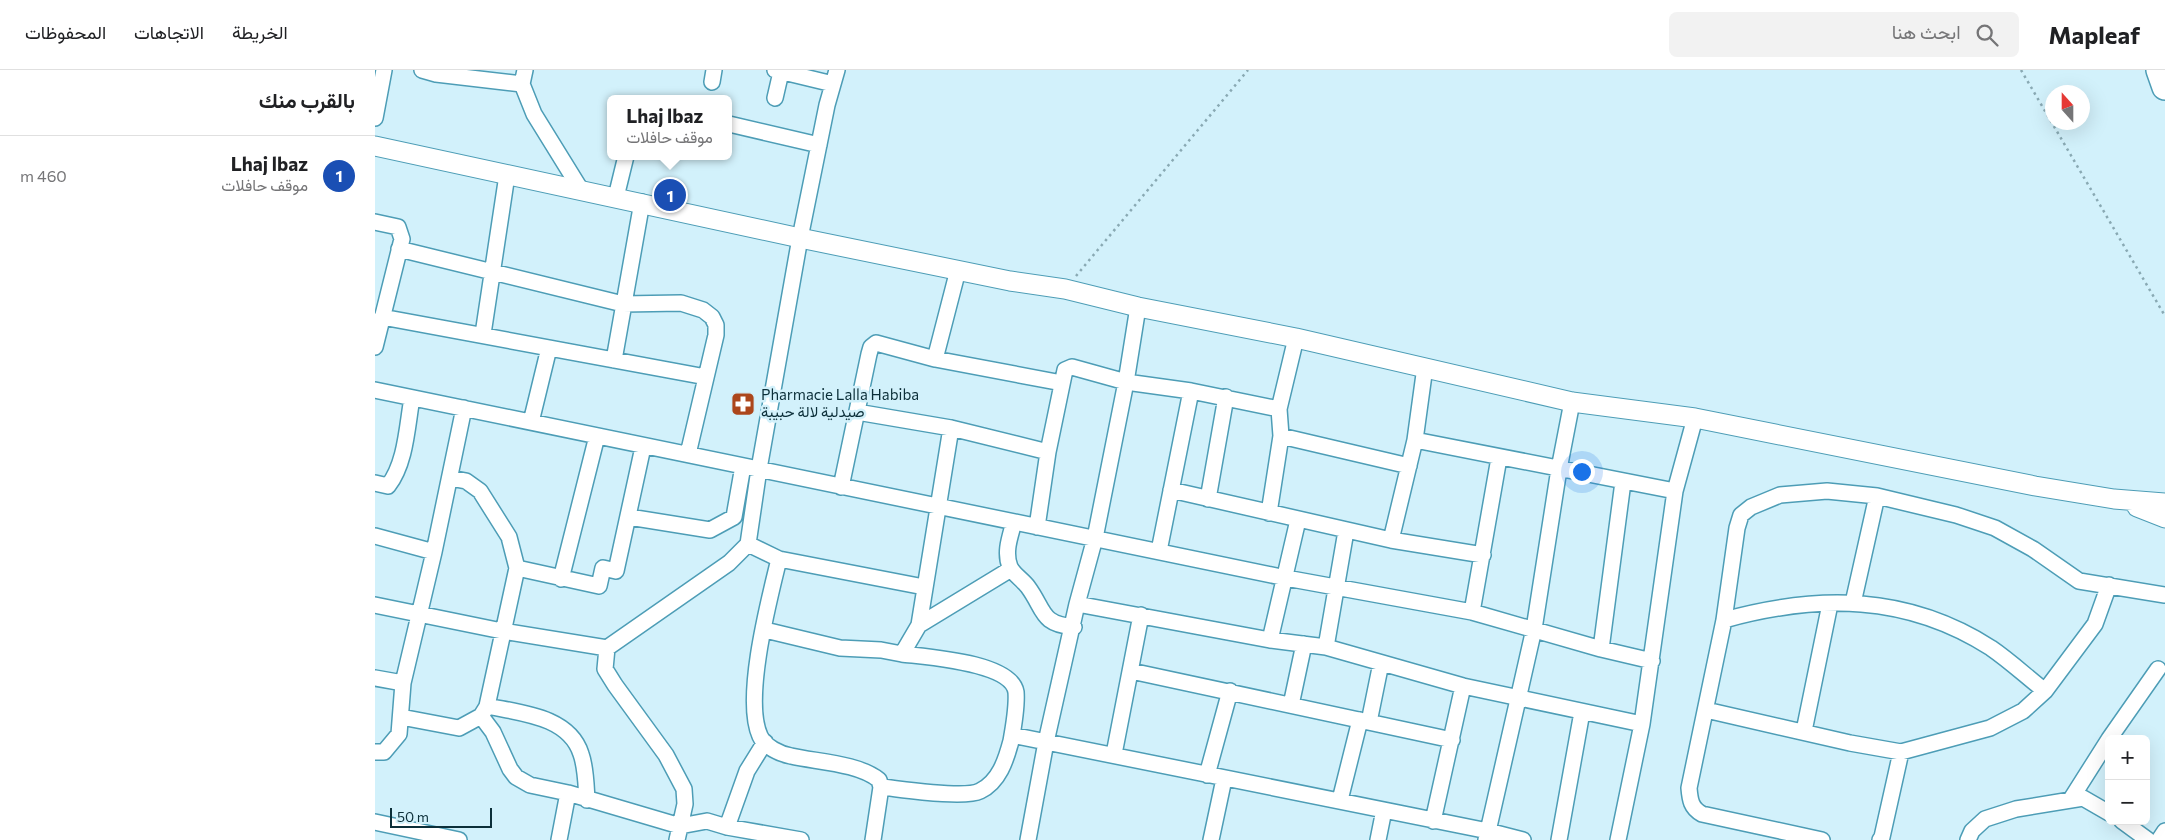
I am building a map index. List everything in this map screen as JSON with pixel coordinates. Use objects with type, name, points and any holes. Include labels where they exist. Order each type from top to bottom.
[{"type":"highway","points":[[2159,70],[2165,87]]},
{"type":"street","points":[[375,118],[384,70]]},
{"type":"street","points":[[422,70],[436,74],[523,77],[534,114],[581,190]]},
{"type":"street","points":[[375,605],[502,631],[607,648],[729,563],[748,544],[759,469],[800,238],[835,77],[778,71],[775,98]]},
{"type":"street","points":[[732,125],[819,145]]},
{"type":"street","points":[[375,146],[507,176],[642,202],[800,238],[958,270],[1065,289],[1138,307],[1296,338],[1572,402],[1695,418],[2035,486],[2114,499],[2165,503]]},
{"type":"street","points":[[616,197],[625,160]]},
{"type":"street","points":[[483,334],[507,176]]},
{"type":"street","points":[[613,360],[642,202]]},
{"type":"street","points":[[375,222],[399,227],[402,239],[375,346]]},
{"type":"street","points":[[399,249],[623,304],[681,303],[703,310],[712,317],[716,326],[716,335],[689,454]]},
{"type":"street","points":[[935,359],[958,270]]},
{"type":"street","points":[[1028,840],[1046,742],[1074,628],[1077,604],[1095,538],[1126,382],[1138,307]]},
{"type":"street","points":[[382,317],[483,334],[705,377]]},
{"type":"street","points":[[1269,513],[1281,436],[1279,409],[1296,338]]},
{"type":"street","points":[[841,487],[869,354],[871,347],[876,343],[935,359],[1062,383]]},
{"type":"street","points":[[531,422],[549,348]]},
{"type":"street","points":[[1037,527],[1048,452],[1065,370],[1072,367],[1126,382],[1191,391],[1279,409]]},
{"type":"street","points":[[1391,540],[1415,440],[1425,367]]},
{"type":"street","points":[[375,390],[643,447],[689,454],[1286,578],[1472,612],[1601,649],[1653,661]]},
{"type":"street","points":[[1159,551],[1191,391]]},
{"type":"street","points":[[375,483],[388,486],[395,475],[401,458],[412,398]]},
{"type":"street","points":[[1208,499],[1226,398]]},
{"type":"street","points":[[1487,835],[1517,696],[1534,630],[1559,469],[1572,402]]},
{"type":"street","points":[[375,752],[383,752],[399,734],[403,683],[435,552],[464,408]]},
{"type":"street","points":[[857,412],[951,428],[1048,452]]},
{"type":"street","points":[[1617,840],[1642,724],[1653,661],[1675,491],[1695,418]]},
{"type":"street","points":[[902,654],[919,624],[951,428]]},
{"type":"street","points":[[561,579],[597,436]]},
{"type":"street","points":[[1281,436],[1409,466]]},
{"type":"street","points":[[1415,440],[1675,491]]},
{"type":"street","points":[[517,568],[599,586],[603,568],[615,571],[629,517],[643,447]]},
{"type":"street","points":[[1472,612],[1499,458]]},
{"type":"street","points":[[629,517],[710,530],[734,517],[743,466]]},
{"type":"street","points":[[450,478],[466,481],[480,491],[509,537],[517,568],[484,711],[516,777],[530,785],[568,793],[678,833],[707,821],[727,827],[801,840]]},
{"type":"street","points":[[1601,649],[1623,482]]},
{"type":"street","points":[[1171,490],[1346,531],[1483,555]]},
{"type":"street","points":[[1822,840],[1741,823],[1695,810],[1691,802],[1689,788],[1724,620],[1737,528],[1741,515],[1751,507],[1780,495],[1827,491],[1877,496],[1976,521],[2033,548],[2079,581],[2165,595]]},
{"type":"street","points":[[1853,603],[1877,496]]},
{"type":"street","points":[[2114,499],[2165,518]]},
{"type":"street","points":[[1270,640],[1298,520]]},
{"type":"street","points":[[1014,522],[1007,554],[1011,568],[1028,587],[1047,620],[1060,626],[1074,628]]},
{"type":"street","points":[[1326,647],[1346,531]]},
{"type":"street","points":[[375,536],[435,552]]},
{"type":"street","points":[[748,544],[779,559],[924,587]]},
{"type":"street","points":[[779,559],[765,630],[754,703],[760,737],[773,750],[790,756],[830,763],[874,776],[879,780],[881,787],[873,840]]},
{"type":"street","points":[[919,624],[1011,568]]},
{"type":"street","points":[[1706,710],[1850,743],[1901,752],[1990,728],[2009,720],[2023,711],[2045,691],[2073,657],[2095,624],[2109,585]]},
{"type":"street","points":[[1724,620],[1773,609],[1830,604],[1853,603],[1895,608],[1935,619],[1992,649],[2045,691]]},
{"type":"street","points":[[1077,604],[1270,640],[1326,647],[1463,686],[1642,724]]},
{"type":"street","points":[[1804,731],[1830,604]]},
{"type":"street","points":[[1114,754],[1141,615]]},
{"type":"street","points":[[765,630],[840,648],[881,650],[991,669],[1009,680],[1016,691],[1012,735],[1006,761],[993,782],[980,792],[972,794],[881,787]]},
{"type":"street","points":[[1291,705],[1304,644]]},
{"type":"street","points":[[607,648],[605,669],[665,755],[684,789],[685,804],[678,833]]},
{"type":"street","points":[[1340,800],[1381,663]]},
{"type":"street","points":[[2112,735],[2158,668]]},
{"type":"street","points":[[1131,671],[1452,740]]},
{"type":"street","points":[[375,678],[403,683]]},
{"type":"street","points":[[1433,821],[1463,686]]},
{"type":"street","points":[[1207,775],[1229,691]]},
{"type":"street","points":[[401,717],[459,728],[484,711],[557,724],[575,740],[582,754],[587,800]]},
{"type":"street","points":[[1559,840],[1582,712]]},
{"type":"street","points":[[1012,735],[1114,754],[1224,779],[1340,800],[1487,835],[1523,840]]},
{"type":"street","points":[[727,827],[747,771],[765,742]]},
{"type":"street","points":[[2071,799],[2105,745]]},
{"type":"street","points":[[1880,840],[1901,752]]},
{"type":"street","points":[[1211,840],[1224,779]]},
{"type":"street","points":[[559,840],[568,793]]},
{"type":"street","points":[[1968,840],[1972,831],[1985,819],[1998,813],[2083,798],[2105,811]]},
{"type":"street","points":[[1378,840],[1384,810]]},
{"type":"street","points":[[375,822],[410,835],[459,840]]},
{"type":"street","points":[[2127,825],[2148,840]]},
{"type":"street","points":[[2159,840],[2165,831]]},
{"type":"path","points":[[1065,289],[1248,70]]},
{"type":"path","points":[[2021,70],[2165,316]]},
{"type":"place","name":"Lhaj lbaz","points":[[670,195]]},
{"type":"place","name":"Pharmacie Lalla Habiba صيدلية لالة حبيبة","points":[[743,404]]}]
